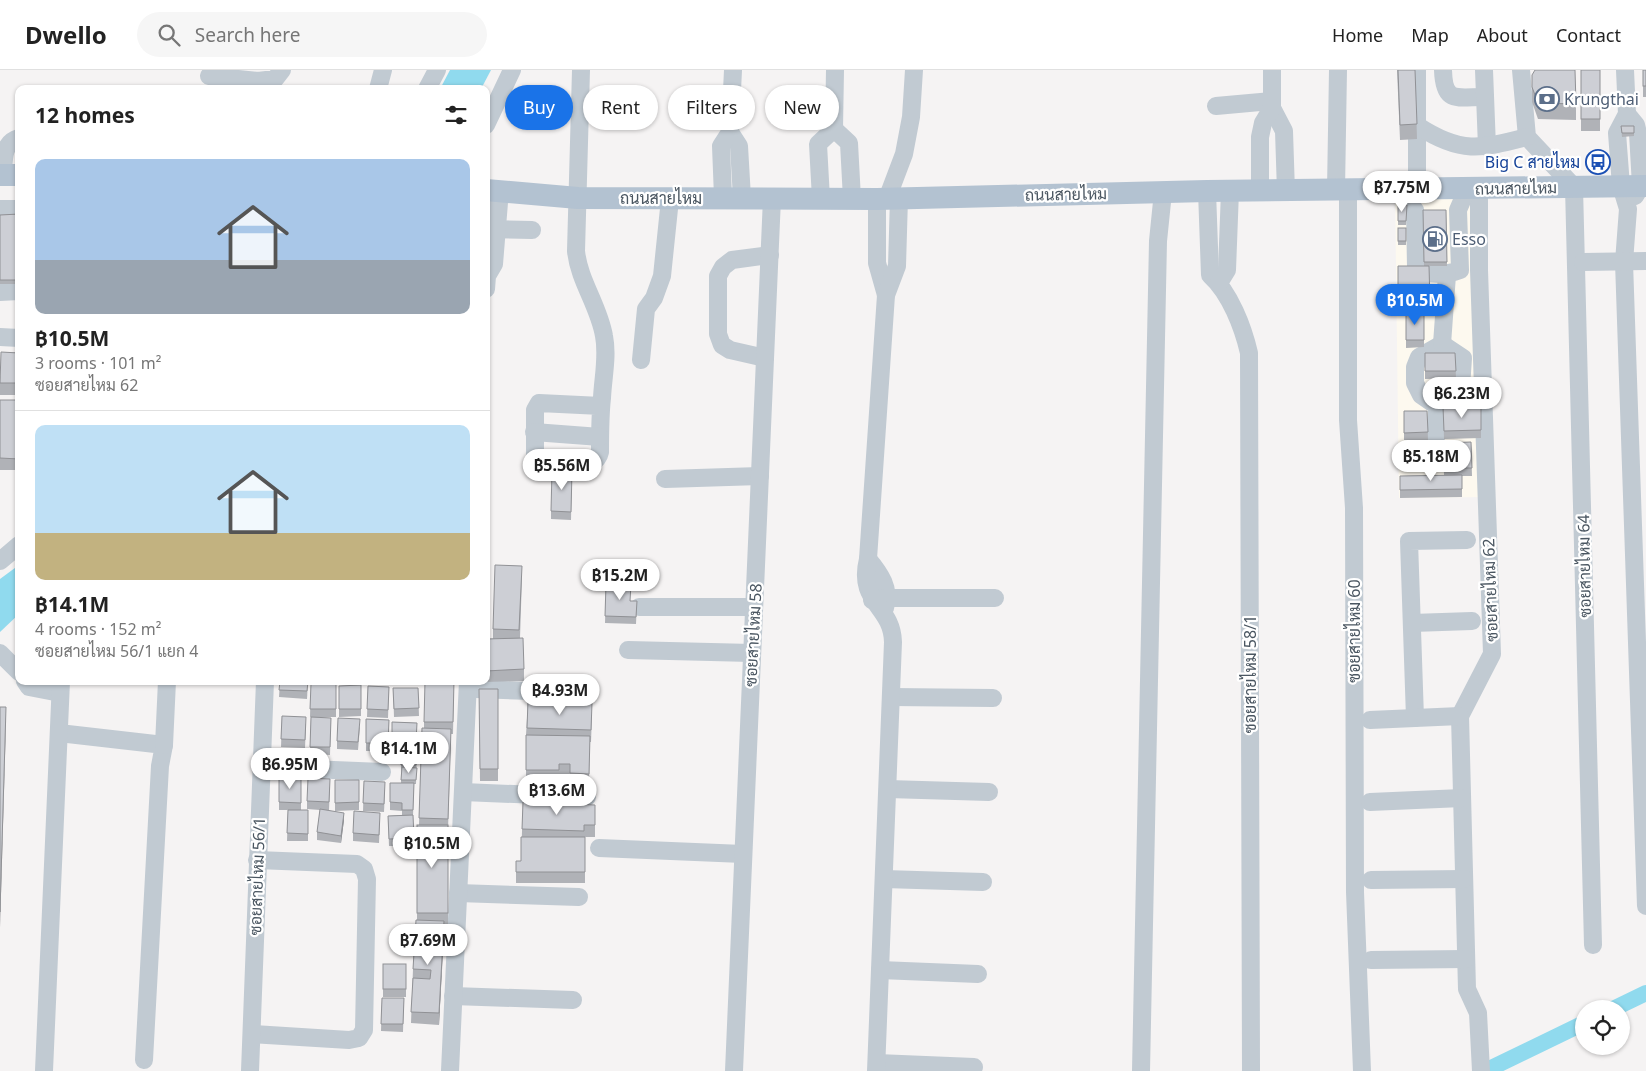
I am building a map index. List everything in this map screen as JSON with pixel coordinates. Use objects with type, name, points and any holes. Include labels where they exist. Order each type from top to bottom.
[{"type":"main road","name":"ถนนสายไหม","points":[[493,190],[578,198],[670,199],[888,199],[1206,191],[1286,192],[1342,190],[1430,213],[1473,189],[1636,186]]},
{"type":"street","points":[[379,85],[383,70]]},
{"type":"street","points":[[429,85],[438,70]]},
{"type":"street","points":[[490,117],[512,70]]},
{"type":"street","points":[[581,70],[577,266],[593,299],[604,335],[606,353],[599,459],[594,464],[584,468],[544,467],[535,464],[533,461],[534,432],[536,406],[539,403],[601,406]]},
{"type":"street","points":[[732,85],[733,70]]},
{"type":"street","points":[[835,70],[835,85]]},
{"type":"street","points":[[914,70],[911,117],[904,154],[888,199],[877,263],[886,295],[865,581],[881,603],[893,635],[876,1067],[974,1067]]},
{"type":"street","points":[[1272,70],[1272,104],[1284,131],[1286,192]]},
{"type":"street","name":"ซอยสายไหม 60","points":[[1338,70],[1348,420],[1354,508],[1356,892],[1362,1071]]},
{"type":"street","points":[[1417,70],[1418,126],[1430,213],[1416,267],[1421,270],[1447,275],[1460,270],[1453,248],[1430,213]]},
{"type":"street","points":[[1443,70],[1444,84],[1449,95],[1457,97],[1485,97]]},
{"type":"street","points":[[1484,70],[1487,148]]},
{"type":"street","points":[[1521,70],[1528,137],[1574,187]]},
{"type":"street","points":[[1625,70],[1627,114],[1617,133],[1636,186],[1628,209],[1624,262],[1646,906]]},
{"type":"street","points":[[209,78],[258,82],[280,79]]},
{"type":"street","points":[[1216,106],[1272,104]]},
{"type":"street","points":[[1260,191],[1260,138],[1263,122],[1272,104]]},
{"type":"street","points":[[1418,126],[1440,140],[1461,147],[1487,148],[1528,137]]},
{"type":"street","points":[[730,130],[721,146],[732,198]]},
{"type":"street","points":[[821,198],[818,144],[833,130]]},
{"type":"street","points":[[835,130],[849,143],[852,199]]},
{"type":"street","points":[[7,175],[8,145],[15,139]]},
{"type":"street","name":"ซอยสายไหม 64","points":[[1574,187],[1593,945]]},
{"type":"street","points":[[1430,213],[1473,189]]},
{"type":"street","name":"ซอยสายไหม 62","points":[[1473,189],[1479,270],[1492,654],[1460,716],[1467,989],[1478,1013],[1480,1071]]},
{"type":"street","points":[[490,273],[494,264],[492,230],[493,190]]},
{"type":"street","name":"ซอยสายไหม 58/1","points":[[1206,191],[1210,275],[1219,283],[1246,341],[1249,369],[1251,1071]]},
{"type":"street","points":[[1219,283],[1227,270],[1230,191]]},
{"type":"street","points":[[1141,1071],[1158,241],[1163,192]]},
{"type":"street","name":"ซอยสายไหม 58","points":[[734,1071],[772,198]]},
{"type":"street","points":[[641,360],[646,309],[654,298],[662,276],[670,199]]},
{"type":"street","points":[[0,209],[15,209]]},
{"type":"street","points":[[492,230],[532,230]]},
{"type":"street","points":[[765,358],[730,350],[722,345],[718,334],[718,276],[723,267],[732,260],[770,255]]},
{"type":"street","points":[[1583,262],[1646,260]]},
{"type":"street","points":[[1442,344],[1447,275]]},
{"type":"street","points":[[0,292],[15,291]]},
{"type":"street","points":[[0,337],[15,338]]},
{"type":"street","points":[[1437,406],[1461,388],[1464,372],[1464,358],[1442,344]]},
{"type":"street","points":[[1437,406],[1421,394],[1415,383],[1415,367],[1419,357],[1442,344]]},
{"type":"street","points":[[1435,455],[1437,406]]},
{"type":"street","points":[[534,432],[600,437]]},
{"type":"street","points":[[665,479],[760,476]]},
{"type":"street","points":[[1414,718],[1410,541],[1467,540]]},
{"type":"street","points":[[0,561],[15,548]]},
{"type":"street","points":[[881,603],[995,598]]},
{"type":"street","points":[[639,607],[754,607]]},
{"type":"street","points":[[1412,623],[1472,622]]},
{"type":"street","points":[[628,650],[752,653]]},
{"type":"street","points":[[0,653],[15,668]]},
{"type":"street","points":[[28,685],[29,687],[61,687],[44,1071]]},
{"type":"street","points":[[144,1060],[160,766],[164,745],[167,685]]},
{"type":"street","name":"ซอยสายไหม 56/1","points":[[250,1071],[265,685]]},
{"type":"street","points":[[450,1071],[468,685],[589,693]]},
{"type":"street","points":[[891,697],[993,698]]},
{"type":"street","points":[[1370,720],[1460,716]]},
{"type":"street","points":[[59,733],[164,745]]},
{"type":"street","points":[[261,767],[382,772]]},
{"type":"street","points":[[888,789],[989,792]]},
{"type":"street","points":[[463,792],[587,797]]},
{"type":"street","points":[[1370,802],[1462,798]]},
{"type":"street","points":[[599,848],[743,854]]},
{"type":"street","points":[[252,1034],[349,1040],[359,1038],[364,1030],[366,993],[367,879],[364,869],[357,864],[342,862],[257,860]]},
{"type":"street","points":[[884,879],[983,882]]},
{"type":"street","points":[[1370,880],[1464,879]]},
{"type":"street","points":[[458,893],[579,897]]},
{"type":"street","points":[[1371,960],[1466,959]]},
{"type":"street","points":[[880,970],[978,974]]},
{"type":"street","points":[[453,996],[573,1000]]},
{"type":"shaded area","points":[[1479,188],[1488,497],[1399,498],[1395,189]]},
{"type":"water","points":[[450,70],[491,70],[483,85],[442,85]]},
{"type":"water","points":[[15,568],[15,618],[0,632],[0,579]]},
{"type":"building","points":[[1398,70],[1415,70],[1417,124],[1400,125]]},
{"type":"building","points":[[1535,70],[1575,70],[1576,104],[1538,103],[1532,87],[1532,75]]},
{"type":"building","points":[[1581,70],[1600,70],[1600,119],[1581,119]]},
{"type":"building","points":[[1643,70],[1646,70],[1646,86],[1643,86]]},
{"type":"building","points":[[1621,126],[1634,126],[1634,133],[1622,133]]},
{"type":"building","points":[[1398,205],[1407,205],[1406,221],[1398,221]]},
{"type":"building","points":[[1423,210],[1446,210],[1447,262],[1424,262]]},
{"type":"building","points":[[15,214],[15,280],[0,280],[0,215]]},
{"type":"building","points":[[1398,228],[1406,228],[1406,241],[1398,241]]},
{"type":"building","points":[[1398,266],[1429,266],[1430,302],[1398,303]]},
{"type":"building","points":[[1424,312],[1424,340],[1406,340],[1406,313]]},
{"type":"building","points":[[1,352],[15,353],[15,383],[0,383]]},
{"type":"building","points":[[1425,353],[1455,353],[1456,371],[1425,371]]},
{"type":"building","points":[[0,400],[15,400],[15,459],[0,458]]},
{"type":"building","points":[[1443,407],[1481,407],[1481,430],[1444,431]]},
{"type":"building","points":[[1404,411],[1427,411],[1428,432],[1404,433]]},
{"type":"building","points":[[1471,442],[1472,468],[1444,468],[1443,443]]},
{"type":"building","points":[[552,471],[572,471],[571,512],[551,511]]},
{"type":"building","points":[[1462,475],[1462,489],[1400,490],[1400,476]]},
{"type":"building","points":[[495,565],[522,566],[519,630],[493,629]]},
{"type":"building","points":[[606,584],[631,584],[630,601],[637,601],[636,617],[605,616]]},
{"type":"building","points":[[523,638],[524,669],[490,671],[490,639]]},
{"type":"building","points":[[280,685],[308,685],[307,691],[279,690]]},
{"type":"building","points":[[311,685],[336,685],[336,709],[310,709]]},
{"type":"building","points":[[361,685],[361,709],[339,709],[339,686]]},
{"type":"building","points":[[425,685],[454,685],[453,722],[424,722]]},
{"type":"building","points":[[368,686],[389,687],[388,710],[367,709]]},
{"type":"building","points":[[393,688],[418,688],[419,708],[394,709]]},
{"type":"building","points":[[479,689],[498,689],[498,769],[480,769]]},
{"type":"building","points":[[528,701],[592,703],[591,730],[527,728]]},
{"type":"building","points":[[0,707],[6,707],[0,912]]},
{"type":"building","points":[[282,716],[306,717],[305,740],[281,739]]},
{"type":"building","points":[[311,717],[331,718],[330,747],[310,747]]},
{"type":"building","points":[[338,718],[360,719],[358,742],[337,741]]},
{"type":"building","points":[[366,719],[389,720],[388,743],[366,743]]},
{"type":"building","points":[[392,722],[417,723],[416,742],[392,742]]},
{"type":"building","points":[[422,728],[451,729],[448,819],[419,818]]},
{"type":"building","points":[[526,735],[590,736],[589,774],[570,773],[570,764],[559,764],[559,770],[526,770]]},
{"type":"building","points":[[401,750],[417,751],[416,765],[401,765]]},
{"type":"building","points":[[402,767],[417,768],[416,780],[401,780]]},
{"type":"building","points":[[279,777],[301,778],[301,803],[279,802]]},
{"type":"building","points":[[308,778],[330,779],[329,802],[307,801]]},
{"type":"building","points":[[335,780],[359,780],[359,802],[335,803]]},
{"type":"building","points":[[364,781],[385,782],[384,804],[363,803]]},
{"type":"building","points":[[390,783],[414,783],[413,810],[402,810],[402,803],[390,802]]},
{"type":"building","points":[[523,802],[595,805],[595,825],[584,825],[584,831],[522,829]]},
{"type":"building","points":[[320,809],[344,813],[341,836],[317,832]]},
{"type":"building","points":[[288,810],[308,810],[308,834],[287,833]]},
{"type":"building","points":[[354,811],[380,813],[379,835],[353,833]]},
{"type":"building","points":[[413,815],[414,838],[389,839],[388,816]]},
{"type":"building","points":[[417,825],[448,825],[448,913],[417,913]]},
{"type":"building","points":[[521,837],[585,837],[585,872],[516,872],[516,861],[521,861]]},
{"type":"building","points":[[416,920],[444,921],[439,1013],[411,1012],[413,978],[430,979],[431,970],[413,969]]},
{"type":"building","points":[[383,964],[406,964],[406,989],[383,989]]},
{"type":"building","points":[[382,998],[404,998],[403,1024],[381,1024]]},
{"type":"waterway","points":[[1630,1001],[1646,993]]},
{"type":"waterway","points":[[1485,1071],[1575,1027]]},
{"type":"place","name":"Krungthai","points":[[1547,99]]},
{"type":"place","name":"Big C สายไหม","points":[[1598,162]]},
{"type":"place","name":"Esso","points":[[1435,239]]}]
